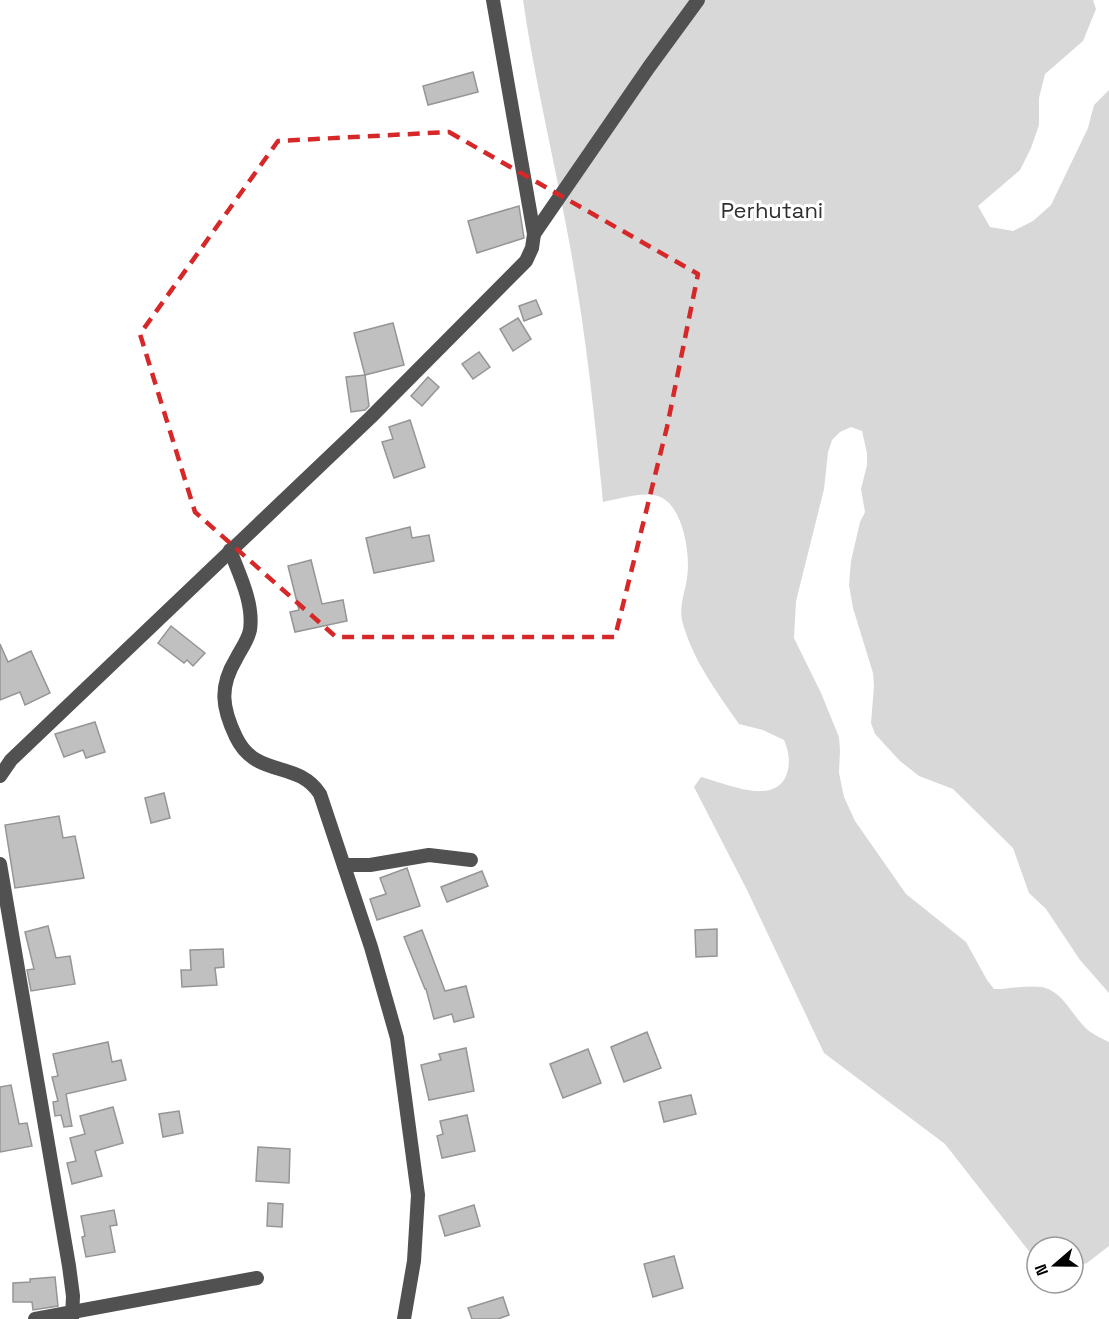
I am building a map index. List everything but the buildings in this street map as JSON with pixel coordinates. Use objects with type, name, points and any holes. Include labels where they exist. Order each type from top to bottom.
[{"type":"street","points":[[0,776],[11,760],[371,417],[526,261],[532,248],[534,234],[493,0]]},
{"type":"street","points":[[534,234],[698,0]]},
{"type":"street","points":[[230,550],[247,597],[250,630],[246,642],[225,679],[224,692],[229,718],[245,751],[256,761],[302,776],[313,783],[320,794],[371,946],[397,1038],[418,1195],[414,1261],[404,1319]]},
{"type":"street","points":[[344,865],[370,865],[429,855],[471,860]]},
{"type":"street","points":[[0,864],[69,1266],[72,1315]]},
{"type":"street","points":[[36,1319],[72,1315],[257,1278]]},
{"type":"highlighted area","points":[[449,132],[698,274],[667,427],[615,637],[336,637],[195,512],[140,334],[278,141]]},
{"type":"green space","name":"Perhutani","points":[[523,0],[1093,0],[1096,9],[1083,41],[1045,74],[1039,98],[1039,125],[1020,170],[978,206],[990,227],[1013,231],[1033,221],[1051,205],[1088,128],[1094,105],[1109,90],[1109,993],[1080,960],[1046,909],[1029,893],[1013,848],[953,789],[919,776],[900,761],[875,734],[871,723],[873,673],[853,608],[849,585],[851,561],[860,522],[865,512],[861,489],[867,465],[862,431],[851,427],[840,432],[832,440],[828,452],[824,489],[796,601],[794,638],[821,693],[839,737],[839,773],[844,797],[855,821],[906,894],[966,942],[994,989],[1029,986],[1049,989],[1062,999],[1083,1026],[1109,1042],[1109,1246],[1087,1263],[1085,1264],[1085,1235],[1025,1235],[1025,1246],[945,1144],[824,1053],[747,890],[694,787],[701,777],[748,790],[771,790],[780,785],[786,776],[788,753],[784,740],[763,730],[739,724],[693,651],[681,612],[688,568],[686,542],[683,529],[672,506],[663,498],[653,495],[603,502],[578,294]]}]
